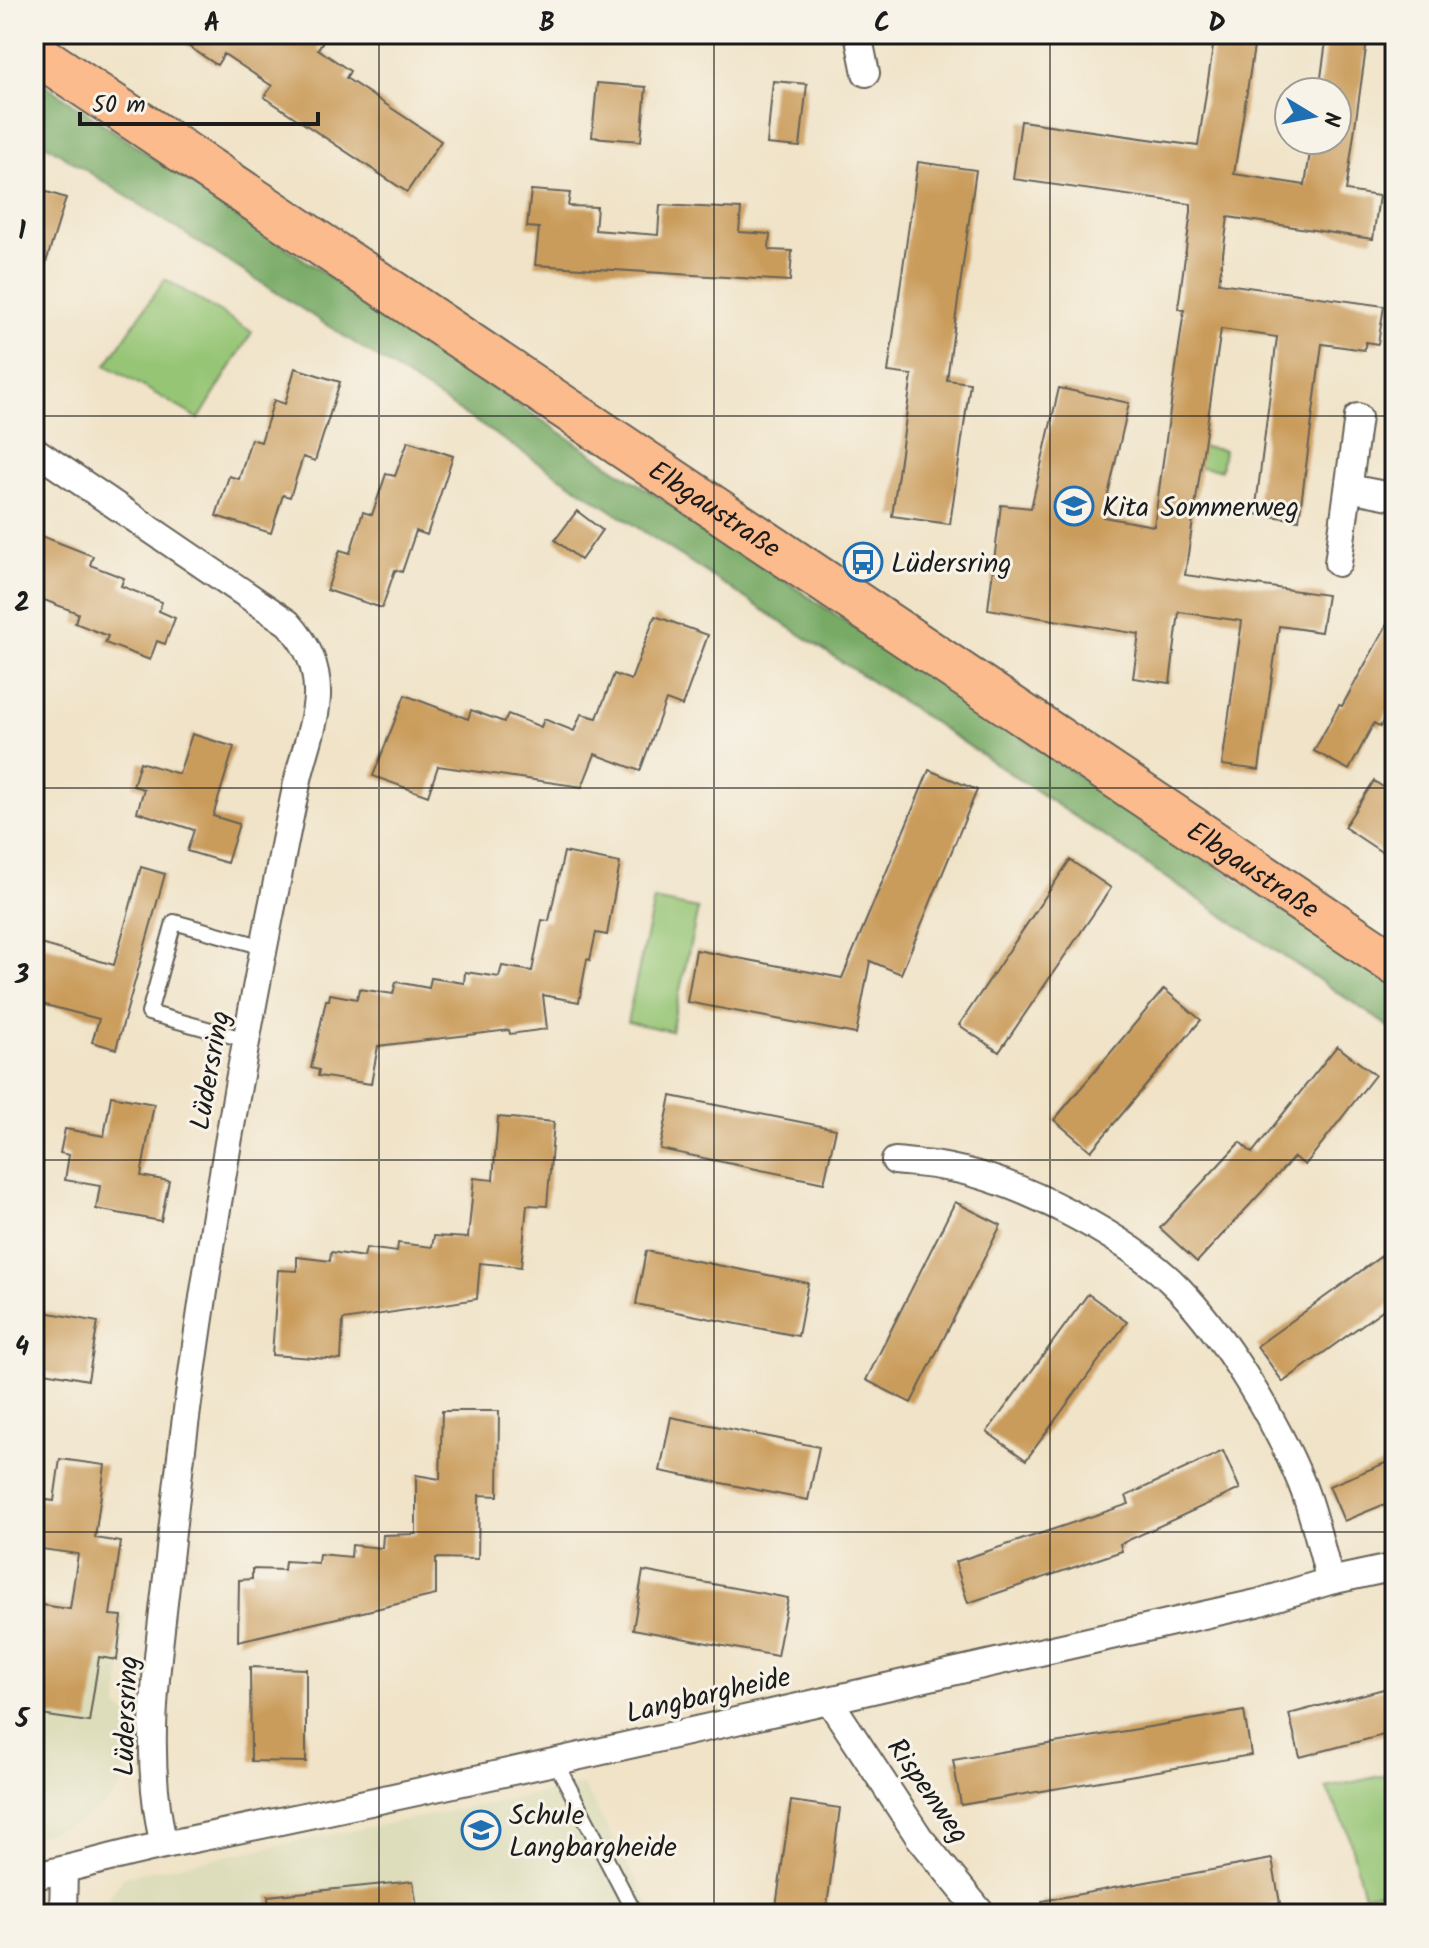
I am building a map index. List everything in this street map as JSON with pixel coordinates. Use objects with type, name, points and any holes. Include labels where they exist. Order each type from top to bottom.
[{"type":"main road","name":"Elbgaustraße","points":[[34,52],[1395,964]]},
{"type":"street","points":[[858,34],[866,73]]},
{"type":"street","points":[[1338,563],[1358,417]]},
{"type":"street","name":"Lüdersring","points":[[34,450],[288,623],[305,642],[315,669],[317,698],[247,1040],[181,1444],[153,1716],[153,1780],[164,1845]]},
{"type":"street","points":[[1349,488],[1395,497]]},
{"type":"street","points":[[895,1161],[963,1171],[1025,1193],[1121,1242],[1178,1288],[1211,1327],[1267,1412],[1301,1483],[1330,1581]]},
{"type":"street","name":"Langbargheide","points":[[34,1876],[1257,1603],[1330,1581],[1395,1567]]},
{"type":"street","name":"Rispenweg","points":[[829,1700],[919,1837],[982,1914]]},
{"type":"street","points":[[63,1914],[64,1870]]},
{"type":"lane","points":[[247,1040],[149,1013],[174,922],[264,947]]},
{"type":"lane","points":[[555,1761],[635,1914]]},
{"type":"shaded area","points":[[34,1601],[126,1614],[118,1707],[129,1717],[124,1782],[107,1804],[77,1823],[34,1837]]},
{"type":"shaded area","name":"Schule Langbargheide","points":[[583,1785],[655,1914],[97,1914],[124,1876]]},
{"type":"green space","points":[[34,77],[516,403],[1395,985],[1395,1031],[718,580],[34,137]]},
{"type":"green space","points":[[165,279],[252,332],[199,419],[106,365]]},
{"type":"green space","points":[[1172,443],[1224,450],[1221,470],[1169,463]]},
{"type":"green space","points":[[654,900],[698,909],[671,1031],[627,1022]]},
{"type":"green space","points":[[1395,1773],[1395,1889],[1364,1895],[1347,1829],[1326,1788]]},
{"type":"building","points":[[170,34],[328,34],[318,49],[350,71],[346,78],[441,141],[407,192],[264,97],[272,86],[224,54],[217,65]]},
{"type":"building","points":[[1215,34],[1256,34],[1234,174],[1305,185],[1310,156],[1351,156],[1346,191],[1379,196],[1373,239],[1228,217],[1219,283],[1384,306],[1378,344],[1366,342],[1364,350],[1322,344],[1299,520],[1255,514],[1277,337],[1221,329],[1185,575],[1327,595],[1321,632],[1279,626],[1259,770],[1222,765],[1242,621],[1179,612],[1170,683],[1133,678],[1139,634],[988,609],[1001,505],[1031,508],[1059,388],[1129,403],[1103,517],[1154,526],[1184,310],[1178,309],[1191,212],[1191,204],[1013,179],[1021,121],[1198,146]]},
{"type":"building","points":[[1327,34],[1368,34],[1353,141],[1353,76],[1321,76]]},
{"type":"building","points":[[773,81],[807,84],[800,147],[767,144]]},
{"type":"building","points":[[597,83],[646,87],[641,141],[592,137]]},
{"type":"building","points":[[918,162],[976,170],[947,380],[970,383],[950,524],[892,516],[912,375],[888,372]]},
{"type":"building","points":[[34,188],[66,198],[40,282],[34,281]]},
{"type":"building","points":[[531,190],[570,193],[568,206],[597,207],[595,230],[658,235],[660,205],[741,209],[739,232],[770,234],[769,250],[792,251],[790,281],[535,265],[539,228],[527,227]]},
{"type":"building","points":[[295,368],[340,382],[315,461],[303,457],[290,497],[283,495],[271,533],[216,516],[229,476],[239,479],[251,439],[261,442],[274,400],[285,404]]},
{"type":"building","points":[[408,441],[453,456],[427,535],[416,531],[402,572],[395,570],[382,608],[327,590],[340,550],[350,553],[363,512],[372,515],[386,474],[395,476]]},
{"type":"building","points":[[577,511],[602,530],[581,560],[555,540]]},
{"type":"building","points":[[34,533],[93,556],[90,565],[124,578],[121,586],[162,602],[159,611],[175,618],[165,644],[157,641],[150,660],[105,643],[108,636],[75,623],[78,613],[34,596]]},
{"type":"building","points":[[1395,610],[1395,698],[1380,727],[1374,723],[1349,770],[1314,751]]},
{"type":"building","points":[[655,616],[708,635],[682,706],[666,700],[640,771],[595,754],[582,787],[438,766],[428,796],[373,776],[405,695],[468,719],[471,710],[504,722],[508,714],[541,727],[544,719],[574,731],[581,714],[597,718],[614,674],[631,680]]},
{"type":"building","points":[[192,734],[234,747],[213,816],[239,824],[227,863],[187,851],[194,830],[137,812],[144,789],[133,786],[140,762],[179,774]]},
{"type":"building","points":[[929,770],[977,790],[901,974],[870,961],[856,1034],[687,1002],[696,950],[842,978]]},
{"type":"building","points":[[1374,781],[1395,795],[1395,861],[1344,827]]},
{"type":"building","points":[[564,852],[620,863],[607,935],[596,933],[590,960],[587,959],[579,1002],[543,995],[547,1029],[510,1034],[509,1030],[378,1046],[371,1084],[318,1076],[319,1070],[311,1068],[330,994],[357,999],[359,989],[393,994],[396,982],[429,988],[431,978],[464,983],[465,972],[499,977],[502,966],[532,971],[542,920],[549,921]]},
{"type":"building","points":[[1070,860],[1111,888],[999,1052],[959,1025]]},
{"type":"building","points":[[141,867],[165,874],[116,1049],[92,1042],[99,1019],[34,1002],[34,942],[114,965]]},
{"type":"building","points":[[1164,989],[1201,1020],[1091,1151],[1054,1120]]},
{"type":"building","points":[[1337,1046],[1375,1075],[1305,1165],[1294,1157],[1197,1262],[1160,1228],[1240,1142],[1252,1153]]},
{"type":"building","points":[[111,1096],[154,1104],[141,1176],[169,1181],[161,1221],[96,1209],[100,1186],[65,1180],[69,1155],[60,1153],[65,1129],[104,1136]]},
{"type":"building","points":[[671,1096],[836,1129],[824,1183],[660,1149]]},
{"type":"building","points":[[498,1117],[554,1122],[547,1206],[527,1205],[521,1267],[480,1263],[477,1299],[343,1320],[341,1360],[272,1355],[278,1270],[297,1271],[297,1257],[330,1261],[331,1252],[364,1257],[366,1248],[397,1252],[398,1243],[432,1247],[434,1236],[468,1238],[474,1178],[493,1180]]},
{"type":"building","points":[[955,1202],[1001,1225],[911,1403],[866,1380]]},
{"type":"building","points":[[646,1251],[808,1283],[798,1336],[636,1304]]},
{"type":"building","points":[[1383,1255],[1395,1272],[1395,1301],[1283,1382],[1257,1346]]},
{"type":"building","points":[[1088,1294],[1127,1322],[1026,1460],[987,1432]]},
{"type":"building","points":[[34,1310],[98,1322],[88,1380],[34,1370]]},
{"type":"building","points":[[442,1411],[499,1411],[498,1496],[479,1495],[478,1559],[436,1558],[436,1595],[238,1641],[239,1580],[252,1579],[252,1569],[284,1570],[285,1561],[318,1563],[319,1554],[351,1557],[352,1545],[382,1548],[383,1535],[416,1534],[416,1475],[440,1479]]},
{"type":"building","points":[[671,1417],[819,1447],[808,1500],[660,1471]]},
{"type":"building","points":[[1223,1451],[1240,1489],[1120,1544],[1122,1551],[968,1603],[955,1562],[1129,1504],[1126,1496]]},
{"type":"building","points":[[60,1459],[105,1465],[95,1538],[121,1542],[110,1615],[122,1616],[117,1660],[99,1657],[89,1722],[34,1714],[34,1604],[70,1609],[78,1554],[34,1548],[34,1498],[54,1501]]},
{"type":"building","points":[[1395,1459],[1395,1500],[1344,1521],[1329,1486]]},
{"type":"building","points":[[643,1571],[788,1598],[777,1656],[633,1629]]},
{"type":"building","points":[[250,1667],[306,1669],[306,1762],[251,1761]]},
{"type":"building","points":[[1395,1686],[1395,1732],[1300,1757],[1289,1714]]},
{"type":"building","points":[[1244,1711],[1251,1755],[961,1805],[953,1760]]},
{"type":"building","points":[[791,1801],[840,1808],[826,1914],[775,1914]]},
{"type":"building","points":[[1272,1859],[1280,1903],[1221,1914],[1043,1914],[1042,1901]]},
{"type":"building","points":[[413,1881],[418,1914],[269,1914],[268,1896]]},
{"type":"place","name":"Kita Sommerweg","points":[[1074,506]]},
{"type":"place","name":"Lüdersring","points":[[863,562]]},
{"type":"place","name":"Schule Langbargheide","points":[[481,1830]]}]
